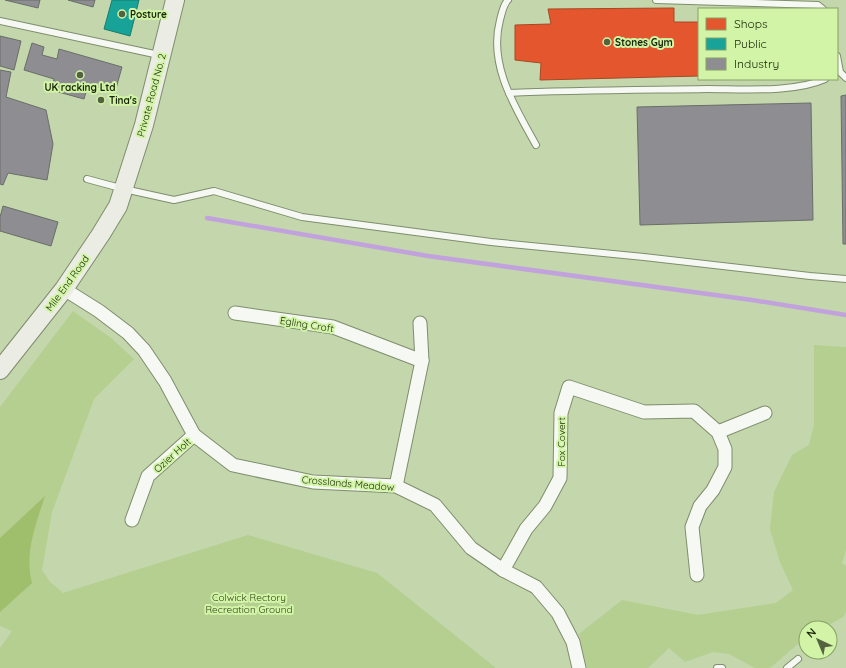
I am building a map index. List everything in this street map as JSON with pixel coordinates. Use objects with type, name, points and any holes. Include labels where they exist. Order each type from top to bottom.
[{"type":"street","name":"Private Road No. 2","points":[[124,189],[144,125],[175,0]]},
{"type":"street","name":"Mile End Road","points":[[0,370],[64,290],[111,218],[118,206],[124,189]]},
{"type":"street","name":"Crosslands Meadow","points":[[64,290],[98,311],[128,333],[144,350],[165,381],[194,435],[233,465],[313,482],[396,486],[435,505],[472,548],[503,570],[536,587],[558,614],[573,642],[579,668]]},
{"type":"street","name":"Egling Croft","points":[[235,313],[333,327],[422,361]]},
{"type":"street","points":[[396,486],[422,361],[420,323]]},
{"type":"street","name":"Fox Covert","points":[[503,570],[526,529],[545,506],[560,478],[560,413],[569,387],[644,412],[694,411],[718,432],[725,449],[725,467],[713,490],[700,506],[692,527],[697,574]]},
{"type":"street","points":[[718,432],[765,413]]},
{"type":"street","name":"Ozier Holt","points":[[132,520],[148,476],[194,435]]},
{"type":"lane","points":[[508,0],[505,4],[499,26],[497,44],[502,73],[509,93],[536,145]]},
{"type":"lane","points":[[656,0],[818,6],[821,8]]},
{"type":"lane","points":[[0,21],[161,56]]},
{"type":"lane","points":[[839,73],[846,78]]},
{"type":"lane","points":[[509,93],[768,88],[816,83],[823,80]]},
{"type":"lane","points":[[87,179],[174,200],[214,191],[302,217],[492,242],[846,279]]},
{"type":"lane","points":[[787,668],[798,659]]},
{"type":"lane","points":[[717,668],[722,668]]},
{"type":"green space","name":"Colwick Rectory Recreation Ground","points":[[73,311],[111,338],[134,359],[94,399],[52,512],[42,570],[50,582],[63,593],[248,535],[377,573],[496,668],[0,668],[0,648],[12,631],[0,626],[0,407]]},
{"type":"green space","points":[[814,345],[846,347],[846,550],[842,563],[846,566],[846,612],[843,617],[838,620],[798,620],[798,644],[770,668],[755,668],[729,654],[713,652],[685,662],[669,648],[648,668],[587,668],[579,634],[622,600],[698,615],[776,603],[793,590],[780,562],[770,529],[774,492],[792,455],[809,445],[814,425]]},
{"type":"green space","points":[[45,496],[30,550],[29,561],[32,583],[0,612],[0,538]]},
{"type":"building: Shops","name":"Stones Gym","points":[[674,8],[674,22],[698,22],[698,76],[540,80],[541,63],[515,60],[515,25],[551,24],[548,9]]},
{"type":"building: Public","name":"Posture","points":[[112,0],[139,0],[130,36],[104,29]]},
{"type":"building: Industry","points":[[5,0],[40,0],[38,8]]},
{"type":"building: Industry","points":[[68,0],[95,0],[93,7]]},
{"type":"building: Industry","points":[[0,36],[21,41],[14,70],[0,66]]},
{"type":"building: Industry","name":"UK racking Ltd","points":[[32,43],[44,47],[42,55],[57,59],[59,49],[122,67],[115,92],[88,85],[84,99],[51,90],[54,79],[24,70]]},
{"type":"building: Industry","points":[[0,70],[11,72],[6,97],[46,110],[53,144],[47,180],[8,173],[3,185],[0,184]]},
{"type":"building: Industry","points":[[846,95],[846,244],[843,244],[841,96]]},
{"type":"building: Industry","points":[[811,103],[813,220],[640,225],[637,107]]},
{"type":"building: Industry","points":[[3,206],[58,222],[51,246],[0,231],[0,217]]},
{"type":"waterway","points":[[207,218],[428,256],[752,300],[846,315]]},
{"type":"place","name":"Posture","points":[[122,14]]},
{"type":"place","name":"Stones Gym","points":[[607,42]]},
{"type":"place","name":"UK racking Ltd","points":[[80,75]]},
{"type":"place","name":"Tina's","points":[[101,100]]}]
